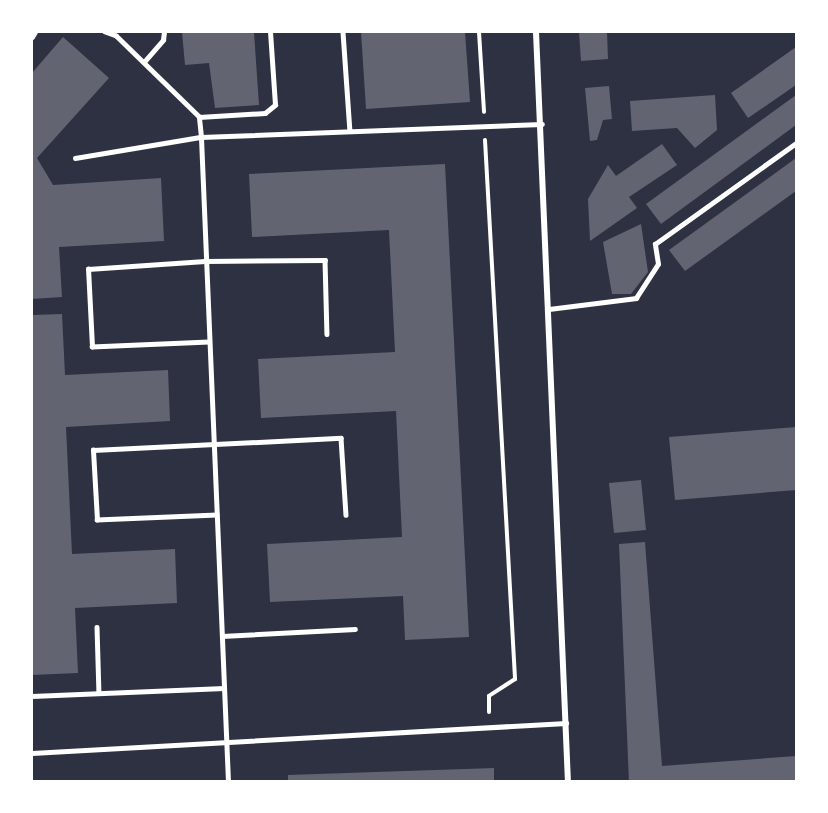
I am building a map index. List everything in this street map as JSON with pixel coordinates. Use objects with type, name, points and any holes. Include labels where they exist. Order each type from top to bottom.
[{"type":"street","points":[[536,32],[542,124],[568,782]]},
{"type":"lane","points":[[32,37],[36,32]]},
{"type":"lane","points":[[105,32],[116,36],[199,117],[228,782]]},
{"type":"lane","points":[[144,62],[163,40],[164,32]]},
{"type":"lane","points":[[199,117],[265,113],[276,105],[270,32]]},
{"type":"lane","points":[[342,32],[350,131]]},
{"type":"lane","points":[[75,158],[201,137],[542,124]]},
{"type":"lane","points":[[549,309],[636,298],[658,264],[656,244],[796,143]]},
{"type":"lane","points":[[209,342],[92,346],[88,269],[205,261],[325,260],[327,334]]},
{"type":"lane","points":[[218,515],[97,520],[93,450],[341,438],[346,515]]},
{"type":"lane","points":[[97,627],[99,693]]},
{"type":"lane","points":[[222,636],[356,629]]},
{"type":"lane","points":[[32,696],[224,688]]},
{"type":"lane","points":[[32,753],[566,723]]},
{"type":"path","points":[[479,32],[515,680],[489,696],[489,727]]},
{"type":"building","points":[[182,32],[254,32],[259,105],[215,108],[209,63],[185,65]]},
{"type":"building","points":[[361,32],[465,32],[470,102],[366,109]]},
{"type":"building","points":[[579,32],[607,32],[608,59],[581,61]]},
{"type":"building","points":[[63,37],[109,78],[37,158],[53,185],[161,178],[164,241],[59,247],[62,297],[32,299],[32,73]]},
{"type":"building","points":[[796,47],[796,85],[748,118],[731,93]]},
{"type":"building","points":[[609,86],[612,119],[603,120],[597,140],[590,141],[585,88]]},
{"type":"building","points":[[715,95],[717,130],[695,148],[677,128],[632,131],[630,101]]},
{"type":"building","points":[[796,95],[796,125],[661,224],[646,204]]},
{"type":"building","points":[[662,144],[677,165],[629,197],[637,208],[590,241],[588,199],[608,165],[616,176]]},
{"type":"building","points":[[796,158],[796,191],[685,271],[669,250]]},
{"type":"building","points":[[445,164],[469,637],[405,640],[403,596],[270,602],[267,544],[402,537],[396,411],[261,418],[258,359],[395,352],[389,230],[252,237],[249,174]]},
{"type":"building","points":[[641,224],[648,272],[631,294],[612,294],[603,242]]},
{"type":"building","points":[[62,314],[65,375],[168,370],[170,421],[66,427],[72,554],[175,549],[177,603],[75,608],[78,673],[32,675],[32,315]]},
{"type":"building","points":[[796,427],[796,490],[675,500],[669,437]]},
{"type":"building","points":[[641,480],[646,530],[614,533],[609,483]]},
{"type":"building","points":[[645,542],[662,766],[796,756],[796,782],[629,782],[619,544]]},
{"type":"building","points":[[494,768],[494,782],[288,782],[288,775]]}]
